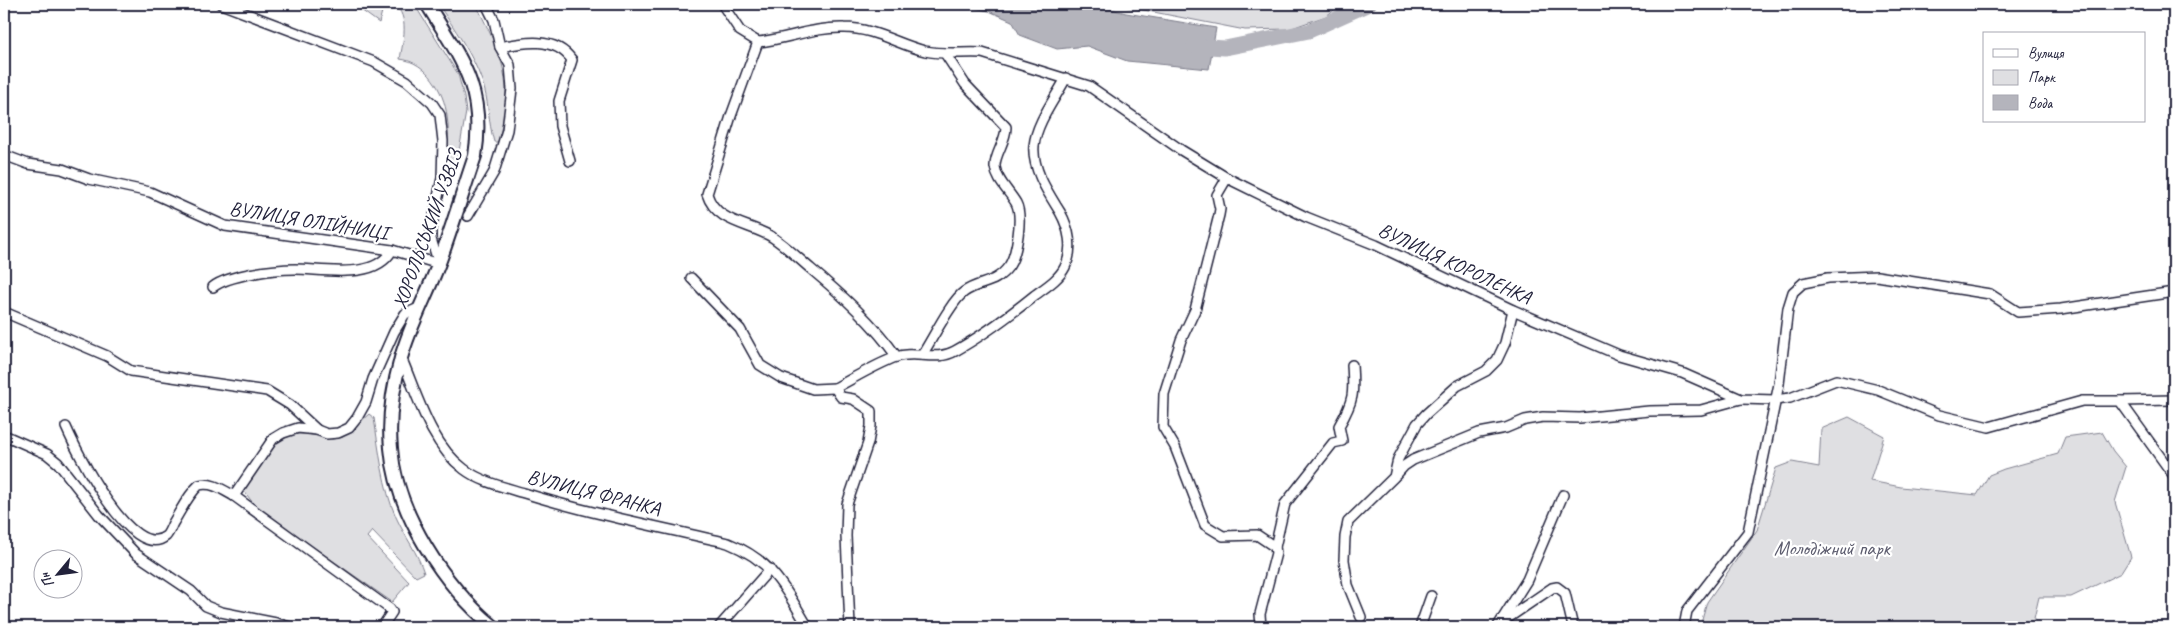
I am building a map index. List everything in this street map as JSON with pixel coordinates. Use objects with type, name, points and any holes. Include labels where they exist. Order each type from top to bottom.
[{"type":"main road","name":"ХОРОЛЬСЬКИЙ УЗВІЗ","points":[[427,4],[467,70],[475,95],[479,121],[475,156],[439,264],[419,308],[401,357],[393,396],[391,449],[399,488],[412,520],[428,550],[455,590],[480,616],[494,627]]},
{"type":"street","points":[[221,4],[374,62],[407,81],[432,103],[440,115],[443,141],[442,178],[431,230],[431,239],[439,264]]},
{"type":"street","points":[[468,216],[494,172],[507,130],[512,89],[510,65],[500,47],[494,20],[486,4]]},
{"type":"street","points":[[722,4],[740,31],[758,42],[731,116],[707,194],[710,202],[720,214],[770,236],[784,246],[855,308],[897,357]]},
{"type":"street","name":"ВУЛИЦЯ КОРОЛЕНКА","points":[[758,42],[810,30],[844,28],[881,34],[923,50],[946,55],[965,52],[982,53],[1089,86],[1182,150],[1227,178],[1306,217],[1376,245],[1513,310],[1619,355],[1682,372],[1741,399],[1775,400],[1790,398],[1836,380],[1878,390],[1939,414],[1989,427],[2082,402],[2174,400]]},
{"type":"street","points":[[500,47],[523,42],[546,44],[562,49],[572,60],[560,101],[560,126],[570,161]]},
{"type":"street","points":[[922,355],[958,297],[971,288],[993,281],[1010,264],[1015,253],[1017,237],[1019,211],[996,169],[995,161],[1006,138],[1006,127],[965,84],[946,55]]},
{"type":"street","points":[[691,278],[740,330],[760,365],[781,378],[813,389],[835,388],[897,357],[922,355],[932,357],[954,352],[992,330],[1059,276],[1065,267],[1070,246],[1066,224],[1046,192],[1040,177],[1034,148],[1036,133],[1066,78]]},
{"type":"street","name":"ВУЛИЦЯ ОЛІЙНИЦІ","points":[[4,155],[28,164],[62,169],[89,180],[150,192],[225,226],[392,250],[439,264]]},
{"type":"street","points":[[1227,178],[1217,195],[1219,215],[1194,310],[1164,394],[1163,422],[1205,525],[1223,536],[1257,534],[1275,547]]},
{"type":"street","points":[[213,287],[221,281],[231,278],[292,269],[349,272],[375,265],[389,255],[392,250]]},
{"type":"street","points":[[1684,627],[1687,611],[1748,532],[1775,400],[1780,384],[1788,308],[1793,292],[1803,282],[1828,278],[1877,276],[1990,294],[2018,312],[2061,308],[2174,292]]},
{"type":"street","points":[[234,496],[273,439],[283,433],[298,428],[317,430],[327,434],[338,433],[349,428],[366,402],[376,370],[394,332],[405,314],[419,308]]},
{"type":"street","points":[[1394,477],[1398,459],[1417,424],[1450,392],[1486,371],[1497,360],[1505,343],[1513,310]]},
{"type":"street","points":[[4,312],[107,356],[131,371],[267,391],[290,405],[317,430]]},
{"type":"street","name":"ВУЛИЦЯ ФРАНКА","points":[[401,357],[429,424],[447,451],[464,470],[489,482],[560,505],[728,543],[749,551],[779,578],[808,627]]},
{"type":"street","points":[[1261,627],[1260,614],[1276,553],[1275,547],[1285,504],[1333,443],[1342,441],[1339,426],[1350,408],[1354,394],[1352,365]]},
{"type":"street","points":[[835,388],[841,397],[853,399],[871,411],[868,443],[847,504],[846,536],[850,627]]},
{"type":"street","points":[[1362,617],[1348,585],[1344,560],[1348,522],[1404,466],[1413,460],[1479,433],[1506,428],[1525,420],[1543,417],[1580,418],[1649,411],[1701,410],[1741,399]]},
{"type":"street","points":[[2120,401],[2174,476]]},
{"type":"street","points":[[66,427],[84,465],[102,495],[132,530],[146,540],[155,541],[167,535],[199,485],[216,486],[234,496],[390,609],[392,612],[391,616],[382,627]]},
{"type":"street","points":[[4,435],[47,454],[58,463],[99,515],[136,554],[190,591],[206,606],[221,612],[290,627]]},
{"type":"street","points":[[1498,627],[1527,580],[1563,495]]},
{"type":"street","points":[[719,627],[770,569]]},
{"type":"street","points":[[1498,627],[1515,612],[1552,588],[1557,587],[1565,593],[1573,627]]},
{"type":"street","points":[[1420,627],[1431,596]]},
{"type":"green space","points":[[340,4],[384,4],[379,23],[361,10]]},
{"type":"green space","points":[[394,4],[414,4],[458,74],[466,112],[453,175],[449,179],[446,175],[448,131],[445,106],[438,88],[426,72],[410,61],[400,59],[404,37],[404,22],[399,9]]},
{"type":"green space","points":[[438,4],[476,4],[493,40],[504,70],[506,85],[506,101],[498,142],[494,142],[486,96],[478,71],[462,41]]},
{"type":"green space","points":[[1113,4],[1342,4],[1326,16],[1289,29],[1245,30]]},
{"type":"green space","points":[[369,414],[374,418],[382,469],[392,506],[424,573],[416,577],[372,531],[367,537],[409,582],[392,602],[256,507],[244,491],[246,482],[274,443],[294,434],[307,434],[332,439],[343,437]]},
{"type":"green space","name":"Молодіжний парк","points":[[1849,417],[1884,436],[1870,481],[1901,487],[1977,495],[1989,475],[2058,454],[2065,437],[2102,432],[2113,451],[2126,467],[2115,502],[2131,557],[2121,573],[2071,597],[2039,597],[2032,627],[1700,627],[1707,602],[1757,530],[1776,468],[1792,462],[1819,467],[1821,429]]},
{"type":"water","points":[[953,4],[1092,4],[1126,13],[1216,28],[1209,69],[1127,61],[1087,46],[1057,49],[1020,35],[1012,21],[989,11]]},
{"type":"waterway","points":[[1194,46],[1225,48],[1309,31],[1369,4]]}]
